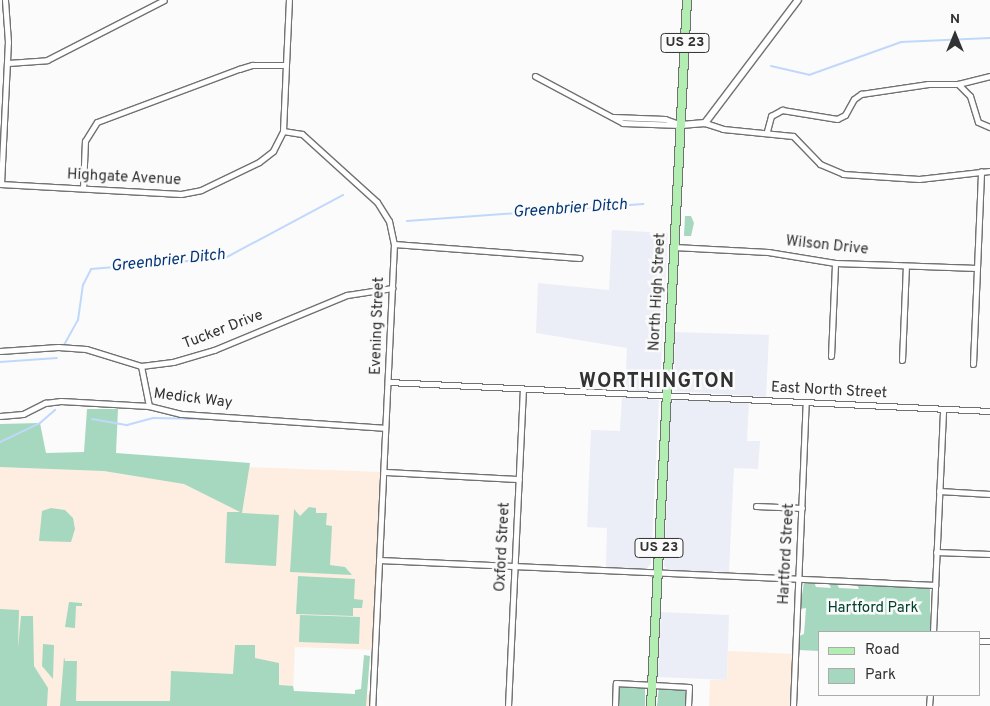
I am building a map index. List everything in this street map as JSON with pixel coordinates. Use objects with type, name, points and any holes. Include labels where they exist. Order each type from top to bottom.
[{"type":"main road","name":"North High Street","points":[[651,706],[687,0]]},
{"type":"street","points":[[0,184],[3,92],[8,64],[5,0]]},
{"type":"street","points":[[8,64],[47,60],[164,0]]},
{"type":"street","points":[[283,131],[289,0]]},
{"type":"street","points":[[705,123],[798,0]]},
{"type":"street","points":[[83,188],[85,141],[97,122],[245,67],[285,65]]},
{"type":"street","points":[[535,76],[610,117],[636,124],[682,125],[705,123],[723,129],[767,131],[797,138],[820,164],[843,174],[919,179],[990,171]]},
{"type":"street","points":[[767,131],[771,116],[782,110],[837,119],[848,112],[854,98],[861,94],[928,84],[958,84],[990,76]]},
{"type":"street","points":[[958,84],[970,96],[978,122],[990,127]]},
{"type":"street","name":"Highgate Avenue","points":[[0,184],[181,194],[201,190],[267,156],[283,131]]},
{"type":"street","name":"Evening Street","points":[[283,131],[302,134],[378,202],[389,220],[394,244],[372,706]]},
{"type":"street","points":[[973,364],[981,171]]},
{"type":"street","points":[[394,244],[579,258]]},
{"type":"street","name":"Wilson Drive","points":[[674,247],[768,252],[835,262],[977,268]]},
{"type":"street","points":[[831,356],[835,262]]},
{"type":"street","points":[[902,360],[906,266]]},
{"type":"street","name":"Tucker Drive","points":[[0,351],[49,347],[86,350],[141,366],[173,362],[214,350],[347,295],[392,288]]},
{"type":"street","points":[[141,366],[149,406]]},
{"type":"street","name":"East North Street","points":[[388,382],[990,411]]},
{"type":"street","name":"Oxford Street","points":[[508,706],[523,389]]},
{"type":"street","name":"Medick Way","points":[[0,416],[23,414],[52,402],[149,406],[181,414],[386,428]]},
{"type":"street","name":"Hartford Street","points":[[793,706],[806,402]]},
{"type":"street","points":[[933,631],[943,409]]},
{"type":"street","points":[[384,472],[519,479]]},
{"type":"street","points":[[939,491],[990,494]]},
{"type":"street","points":[[756,506],[802,508]]},
{"type":"street","points":[[936,552],[990,554]]},
{"type":"street","points":[[379,560],[935,585]]},
{"type":"street","points":[[615,706],[616,683],[689,687],[688,706]]},
{"type":"shaded area","points":[[612,230],[668,233],[660,386],[656,392],[625,391],[627,348],[536,333],[538,283],[609,290]]},
{"type":"shaded area","points":[[675,332],[769,335],[766,397],[674,391]]},
{"type":"shaded area","points":[[622,396],[659,400],[651,564],[646,569],[606,567],[607,528],[587,527],[591,430],[620,431]]},
{"type":"shaded area","points":[[675,400],[749,402],[747,441],[760,441],[758,469],[734,468],[729,572],[667,570],[664,566],[671,404]]},
{"type":"shaded area","points":[[0,458],[384,472],[374,650],[295,647],[293,691],[372,695],[372,706],[0,706]]},
{"type":"shaded area","points":[[661,612],[729,615],[727,680],[658,677]]},
{"type":"shaded area","points":[[728,651],[795,654],[793,706],[709,706],[710,680],[727,680]]},
{"type":"green space","points":[[685,216],[691,216],[694,223],[691,236],[684,236]]},
{"type":"green space","points":[[87,409],[118,409],[116,453],[250,463],[242,513],[279,515],[276,566],[225,563],[227,512],[240,512],[184,484],[104,471],[0,467],[0,424],[40,423],[46,453],[84,452]]},
{"type":"green space","points":[[309,507],[316,508],[316,513],[327,513],[326,525],[332,526],[330,565],[345,567],[352,575],[290,572],[294,509],[300,516]]},
{"type":"green space","points":[[51,508],[65,510],[73,518],[75,529],[71,542],[39,541],[42,511]]},
{"type":"green space","points":[[298,576],[355,579],[354,599],[363,600],[362,608],[353,608],[353,616],[296,614]]},
{"type":"green space","name":"Hartford Park","points":[[804,582],[814,582],[816,587],[831,588],[829,584],[837,584],[839,588],[859,589],[857,585],[930,588],[930,631],[818,631],[818,651],[799,650],[799,636],[804,634],[806,608],[800,609]]},
{"type":"green space","points":[[69,602],[82,603],[82,606],[76,606],[75,628],[65,627]]},
{"type":"green space","points":[[0,609],[19,610],[18,648],[21,616],[33,616],[34,666],[48,688],[47,706],[0,706]]},
{"type":"green space","points":[[300,615],[360,617],[359,644],[299,642]]},
{"type":"green space","points":[[43,644],[54,645],[53,679],[42,666]]},
{"type":"green space","points":[[235,645],[255,645],[255,658],[279,663],[279,685],[293,686],[294,691],[355,694],[355,690],[361,689],[364,655],[370,656],[366,706],[60,706],[64,657],[65,661],[77,661],[76,701],[170,701],[171,671],[233,674]]},
{"type":"green space","points":[[621,686],[645,687],[645,706],[616,706],[617,691]]},
{"type":"green space","points":[[659,687],[685,689],[686,706],[657,706]]},
{"type":"waterway","name":"Greenbrier Ditch","points":[[771,66],[809,75],[901,42],[990,38]]},
{"type":"waterway","name":"Greenbrier Ditch","points":[[64,345],[78,320],[83,285],[91,269],[225,258],[343,195]]},
{"type":"waterway","name":"Greenbrier Ditch","points":[[407,221],[643,204]]},
{"type":"waterway","points":[[0,362],[57,358]]},
{"type":"waterway","name":"Greenbrier Ditch","points":[[0,442],[40,423],[55,410]]},
{"type":"waterway","points":[[92,419],[127,425],[153,418],[203,419]]},
{"type":"district","name":"WORTHINGTON","points":[[657,382]]}]
